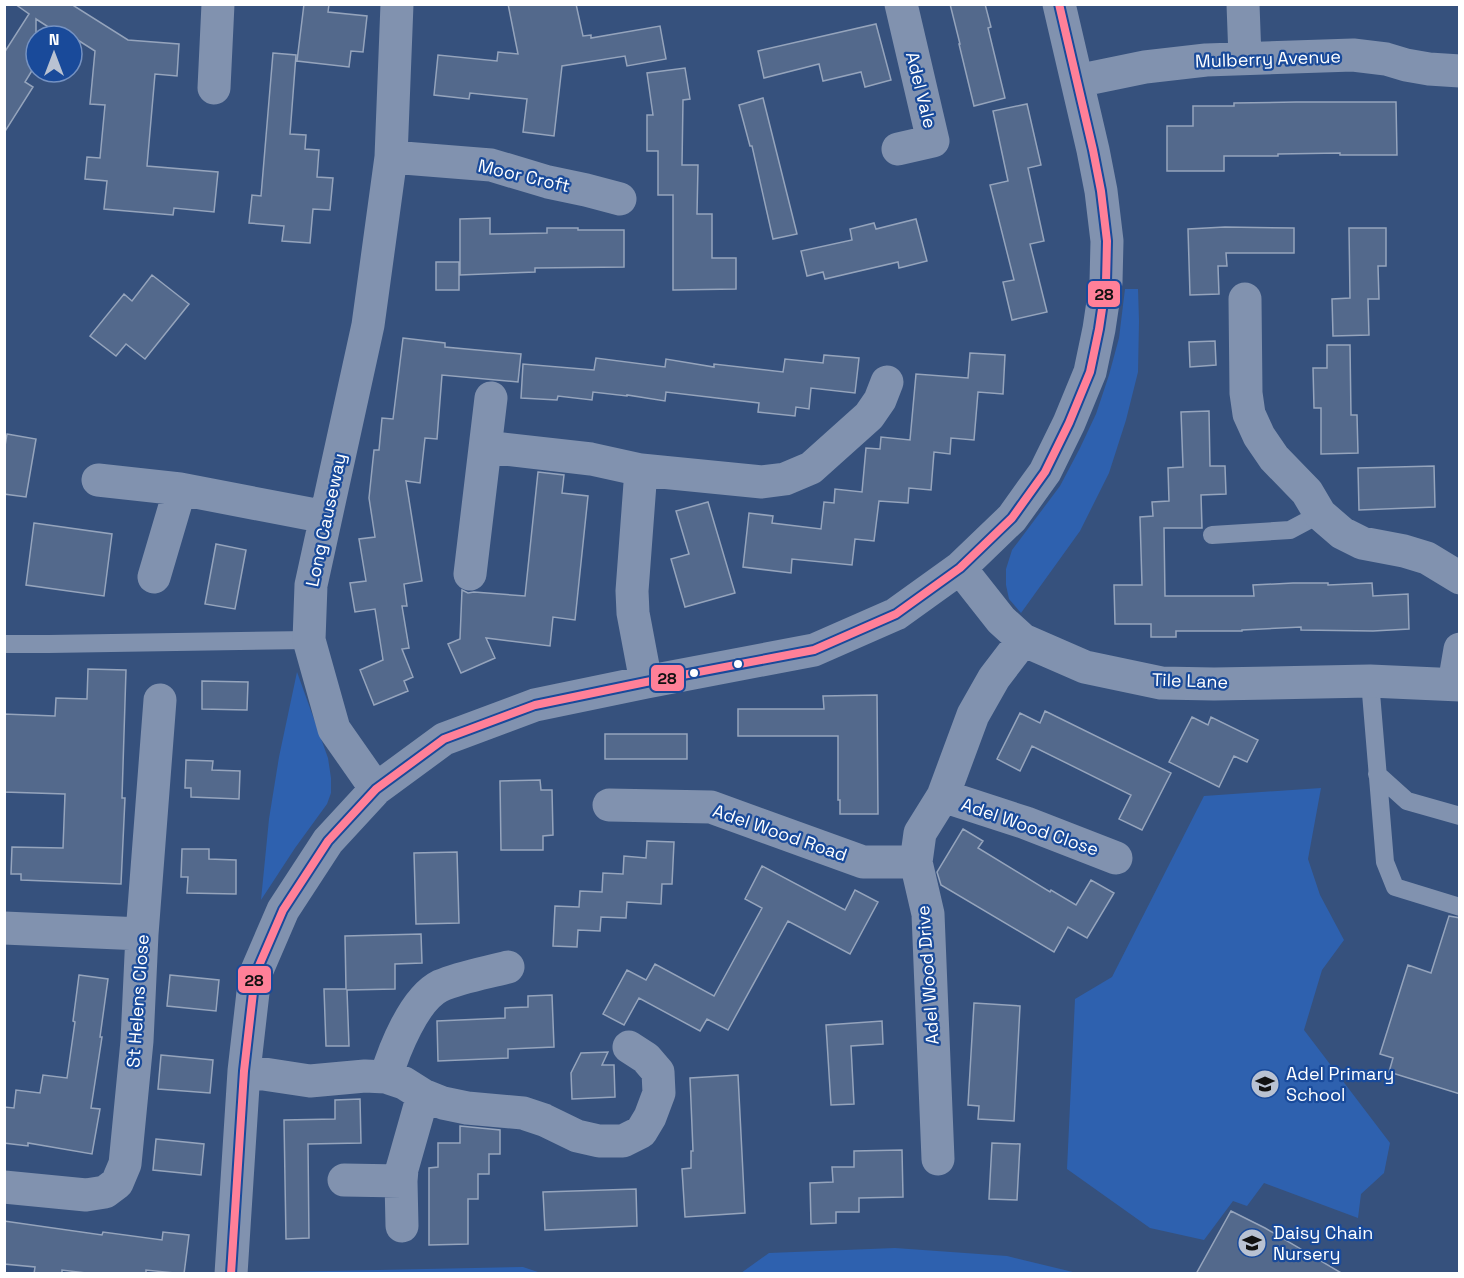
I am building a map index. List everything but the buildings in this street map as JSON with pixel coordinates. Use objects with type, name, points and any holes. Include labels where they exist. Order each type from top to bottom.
[{"type":"street","points":[[214,88],[218,4]]},
{"type":"street","name":"Long Causeway","points":[[376,789],[334,729],[309,640],[311,585],[368,325],[391,157],[397,4]]},
{"type":"street","name":"Adel Vale","points":[[898,149],[933,141],[900,4]]},
{"type":"street","points":[[231,1274],[244,1071],[255,975],[283,910],[328,841],[376,789],[444,739],[535,705],[814,650],[896,614],[960,568],[1012,518],[1045,472],[1090,372],[1100,329],[1106,282],[1107,241],[1099,181],[1059,4]]},
{"type":"street","points":[[1243,4],[1245,58]]},
{"type":"street","name":"Mulberry Avenue","points":[[1077,81],[1145,67],[1206,60],[1353,55],[1386,59],[1429,69],[1460,71]]},
{"type":"street","name":"Moor Croft","points":[[391,157],[491,165],[548,182],[620,199]]},
{"type":"street","points":[[1245,299],[1246,393],[1249,414],[1259,436],[1275,458],[1307,492],[1320,514],[1342,533],[1362,543],[1427,558],[1460,578]]},
{"type":"street","points":[[486,447],[591,459],[642,470],[762,482],[785,479],[811,468],[869,416],[880,400],[887,382]]},
{"type":"street","points":[[470,574],[491,399]]},
{"type":"street","points":[[642,470],[632,591],[633,613],[646,682]]},
{"type":"street","points":[[98,480],[180,489],[326,517]]},
{"type":"street","points":[[154,577],[180,489]]},
{"type":"street","name":"Tile Lane","points":[[960,568],[1001,620],[1023,640],[1085,667],[1161,683],[1370,681],[1457,685]]},
{"type":"street","name":"Adel Wood Drive","points":[[938,1159],[928,914],[916,862],[920,833],[944,796],[973,716],[994,678],[1023,640]]},
{"type":"street","points":[[1457,685],[1460,649]]},
{"type":"street","name":"St Helens Close","points":[[4,1187],[86,1195],[105,1192],[117,1183],[125,1164],[137,1041],[142,934],[160,700]]},
{"type":"street","name":"Adel Wood Close","points":[[944,796],[1026,823],[1116,858]]},
{"type":"street","name":"Adel Wood Road","points":[[609,805],[711,807],[863,862],[916,862]]},
{"type":"street","points":[[4,927],[142,934]]},
{"type":"street","points":[[386,1077],[392,1055],[422,1001],[438,987],[508,967]]},
{"type":"street","points":[[244,1071],[310,1081],[365,1076],[386,1077],[404,1083],[423,1095],[443,1103],[467,1108],[523,1113],[577,1136],[599,1141],[623,1141],[641,1132],[650,1117],[658,1093],[658,1072],[646,1058],[629,1047]]},
{"type":"street","points":[[402,1226],[401,1181],[405,1155],[423,1095]]},
{"type":"street","points":[[344,1180],[401,1181]]},
{"type":"lane","points":[[1212,535],[1290,530],[1320,514]]},
{"type":"lane","points":[[4,644],[309,640]]},
{"type":"lane","points":[[1370,681],[1385,862],[1395,887],[1460,908]]},
{"type":"lane","points":[[1377,774],[1407,801],[1460,816]]},
{"type":"shaded area","points":[[1125,289],[1138,289],[1138,372],[1109,473],[1080,531],[1021,613],[1009,599],[1006,585],[1006,569],[1012,550],[1060,486],[1096,414],[1119,338]]},
{"type":"shaded area","points":[[297,672],[328,758],[331,793],[327,804],[261,900],[269,819]]},
{"type":"shaded area","points":[[1321,788],[1308,859],[1320,895],[1344,940],[1322,970],[1304,1030],[1390,1143],[1384,1173],[1361,1194],[1358,1218],[1264,1183],[1247,1206],[1233,1201],[1204,1240],[1150,1228],[1067,1169],[1075,999],[1112,977],[1204,796]]},
{"type":"shaded area","points":[[895,1248],[1007,1256],[1077,1273],[741,1273],[769,1253]]},
{"type":"shaded area","points":[[523,1267],[541,1273],[280,1273],[280,1272]]},
{"type":"transit line","name":"28","points":[[231,1274],[244,1071],[255,975],[283,910],[328,841],[376,789],[444,739],[535,705],[814,650],[896,614],[960,568],[1012,518],[1045,472],[1090,372],[1106,282],[1107,241],[1101,191],[1059,4]]},
{"type":"place","name":"Adel Primary School","points":[[1265,1084]]},
{"type":"place","name":"Daisy Chain Nursery","points":[[1252,1243]]}]
